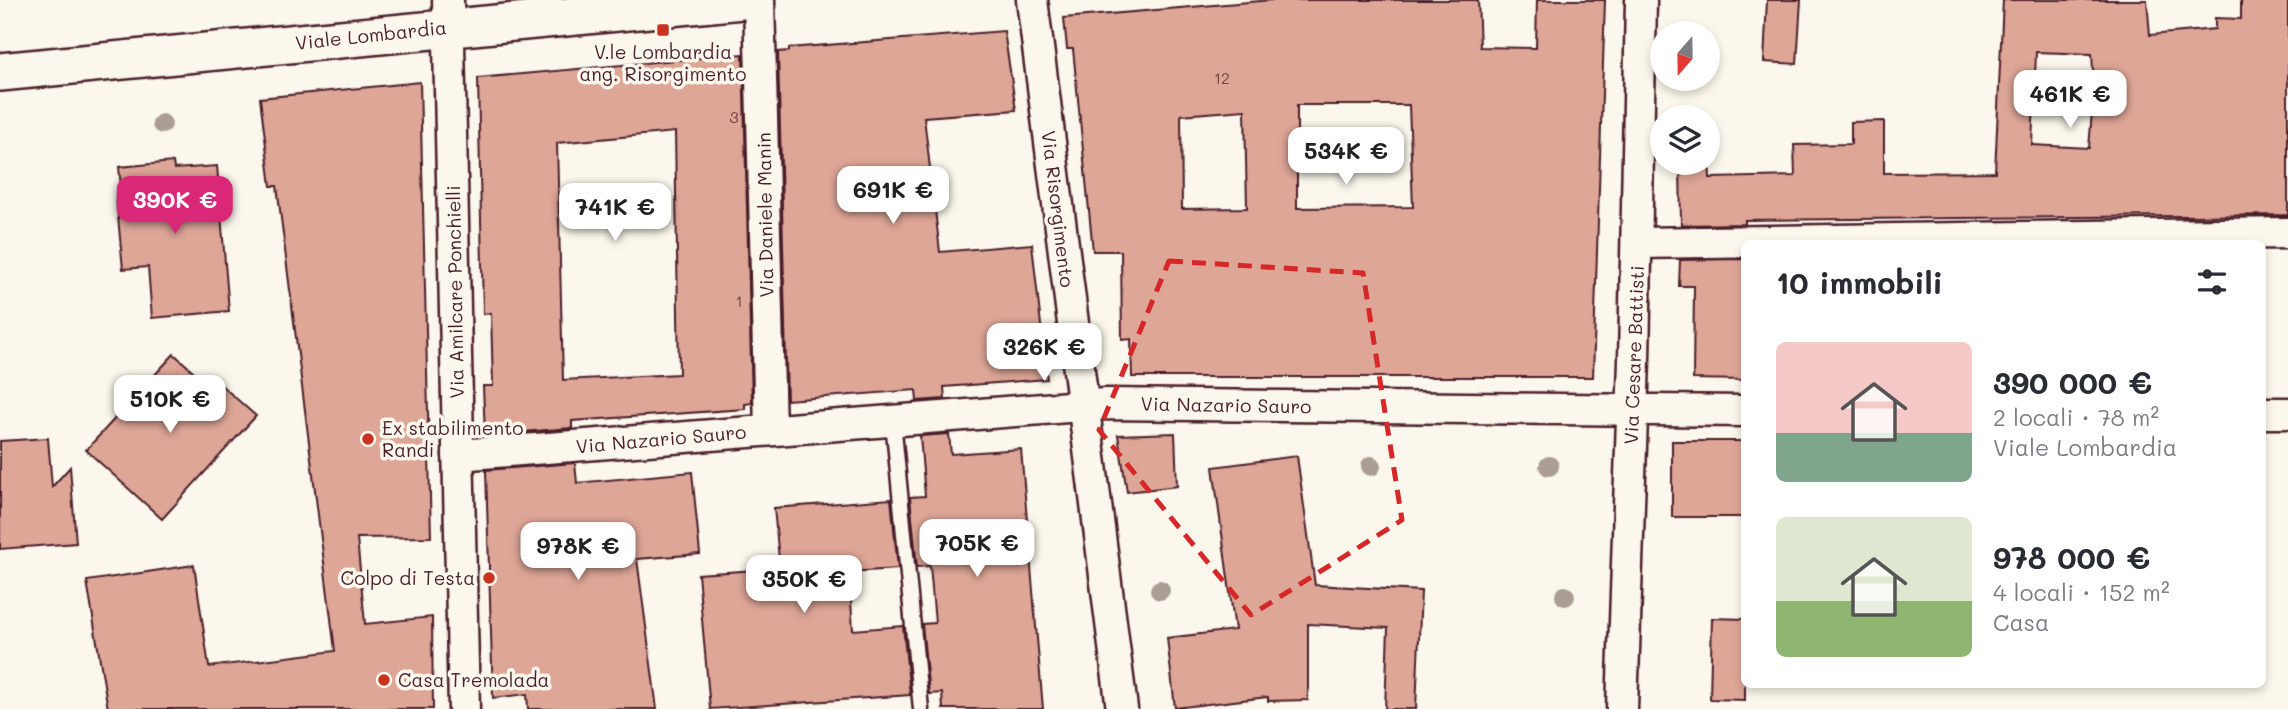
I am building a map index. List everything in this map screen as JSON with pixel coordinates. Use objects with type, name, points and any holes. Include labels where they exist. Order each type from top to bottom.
[{"type":"street","name":"Viale Lombardia","points":[[0,72],[448,14],[742,0]]},
{"type":"street","name":"Via Daniele Manin","points":[[759,0],[770,430]]},
{"type":"street","name":"Via Risorgimento","points":[[1032,0],[1122,709]]},
{"type":"street","name":"Via Cesare Battisti","points":[[1622,709],[1642,0]]},
{"type":"street","name":"Via Amilcare Ponchielli","points":[[448,14],[464,709]]},
{"type":"street","points":[[1832,240],[2288,233]]},
{"type":"street","points":[[1637,243],[1741,241]]},
{"type":"street","name":"Via Nazario Sauro","points":[[458,455],[1083,406],[1741,411]]},
{"type":"street","points":[[2266,413],[2288,413]]},
{"type":"lane","points":[[893,421],[921,709]]},
{"type":"highlighted area","points":[[1169,261],[1363,273],[1402,520],[1251,615],[1099,430]]},
{"type":"building","points":[[1272,0],[1478,0],[1480,47],[1536,48],[1537,0],[1605,0],[1593,377],[1132,377],[1131,339],[1122,340],[1121,251],[1093,251],[1073,49],[1067,49],[1064,18]],"holes":[[[1297,105],[1409,105],[1413,207],[1297,208]],[[1245,110],[1247,208],[1182,209],[1181,115]]]},
{"type":"building","points":[[1767,0],[1801,0],[1797,64],[1764,62]]},
{"type":"building","points":[[2003,0],[2147,0],[2150,35],[2215,29],[2215,18],[2241,19],[2241,0],[2288,0],[2288,215],[1745,220],[1745,224],[1681,225],[1680,175],[1710,175],[1710,178],[1795,176],[1794,145],[1851,144],[1851,122],[1884,121],[1884,173],[1995,172]],"holes":[[[2036,52],[2092,54],[2094,87],[2089,148],[2032,145]]]},
{"type":"building","points":[[1004,31],[1016,110],[924,117],[940,252],[1032,244],[1047,379],[944,387],[945,399],[917,401],[916,390],[787,400],[778,52],[789,51],[789,48]]},
{"type":"building","points":[[743,54],[752,403],[745,404],[745,409],[572,421],[572,428],[485,435],[483,386],[493,386],[491,313],[483,314],[478,78]],"holes":[[[675,132],[679,374],[563,380],[557,143]]]},
{"type":"building","points":[[420,82],[431,537],[357,538],[365,624],[432,617],[433,709],[108,709],[87,581],[194,565],[209,667],[335,651],[277,186],[271,186],[260,98]]},
{"type":"building","points":[[173,162],[174,169],[217,166],[229,311],[152,318],[148,267],[123,269],[116,196],[122,196],[119,167]]},
{"type":"building","points":[[1741,259],[1741,380],[1693,379],[1694,286],[1679,286],[1680,260]]},
{"type":"building","points":[[174,354],[214,390],[220,384],[256,416],[162,519],[86,450]]},
{"type":"building","points":[[1175,433],[1177,486],[1127,492],[1118,435]]},
{"type":"building","points":[[949,434],[951,454],[1021,449],[1043,709],[943,709],[942,693],[929,694],[922,624],[935,623],[930,566],[917,567],[910,497],[925,496],[920,436]]},
{"type":"building","points":[[48,438],[52,487],[70,467],[76,543],[0,549],[0,441]]},
{"type":"building","points":[[1672,441],[1741,441],[1741,517],[1672,517]]},
{"type":"building","points":[[1297,456],[1315,585],[1421,591],[1416,709],[1385,709],[1388,628],[1308,624],[1308,700],[1268,701],[1268,697],[1175,708],[1167,638],[1235,630],[1213,467]]},
{"type":"building","points":[[575,463],[577,483],[692,472],[700,554],[637,559],[657,709],[528,709],[527,694],[493,698],[486,470]]},
{"type":"building","points":[[891,499],[898,569],[849,572],[853,630],[903,626],[910,695],[710,709],[698,574],[771,569],[770,560],[779,559],[774,508]]},
{"type":"building","points":[[1712,618],[1741,619],[1741,688],[1745,688],[1745,700],[1710,699]]},
{"type":"place","name":"V.le Lombardia ang. Risorgimento","points":[[663,30]]},
{"type":"place","name":"Ex stabilimento Randi","points":[[368,439]]},
{"type":"place","name":"Colpo di Testa","points":[[489,578]]},
{"type":"place","name":"Casa Tremolada","points":[[384,680]]}]
